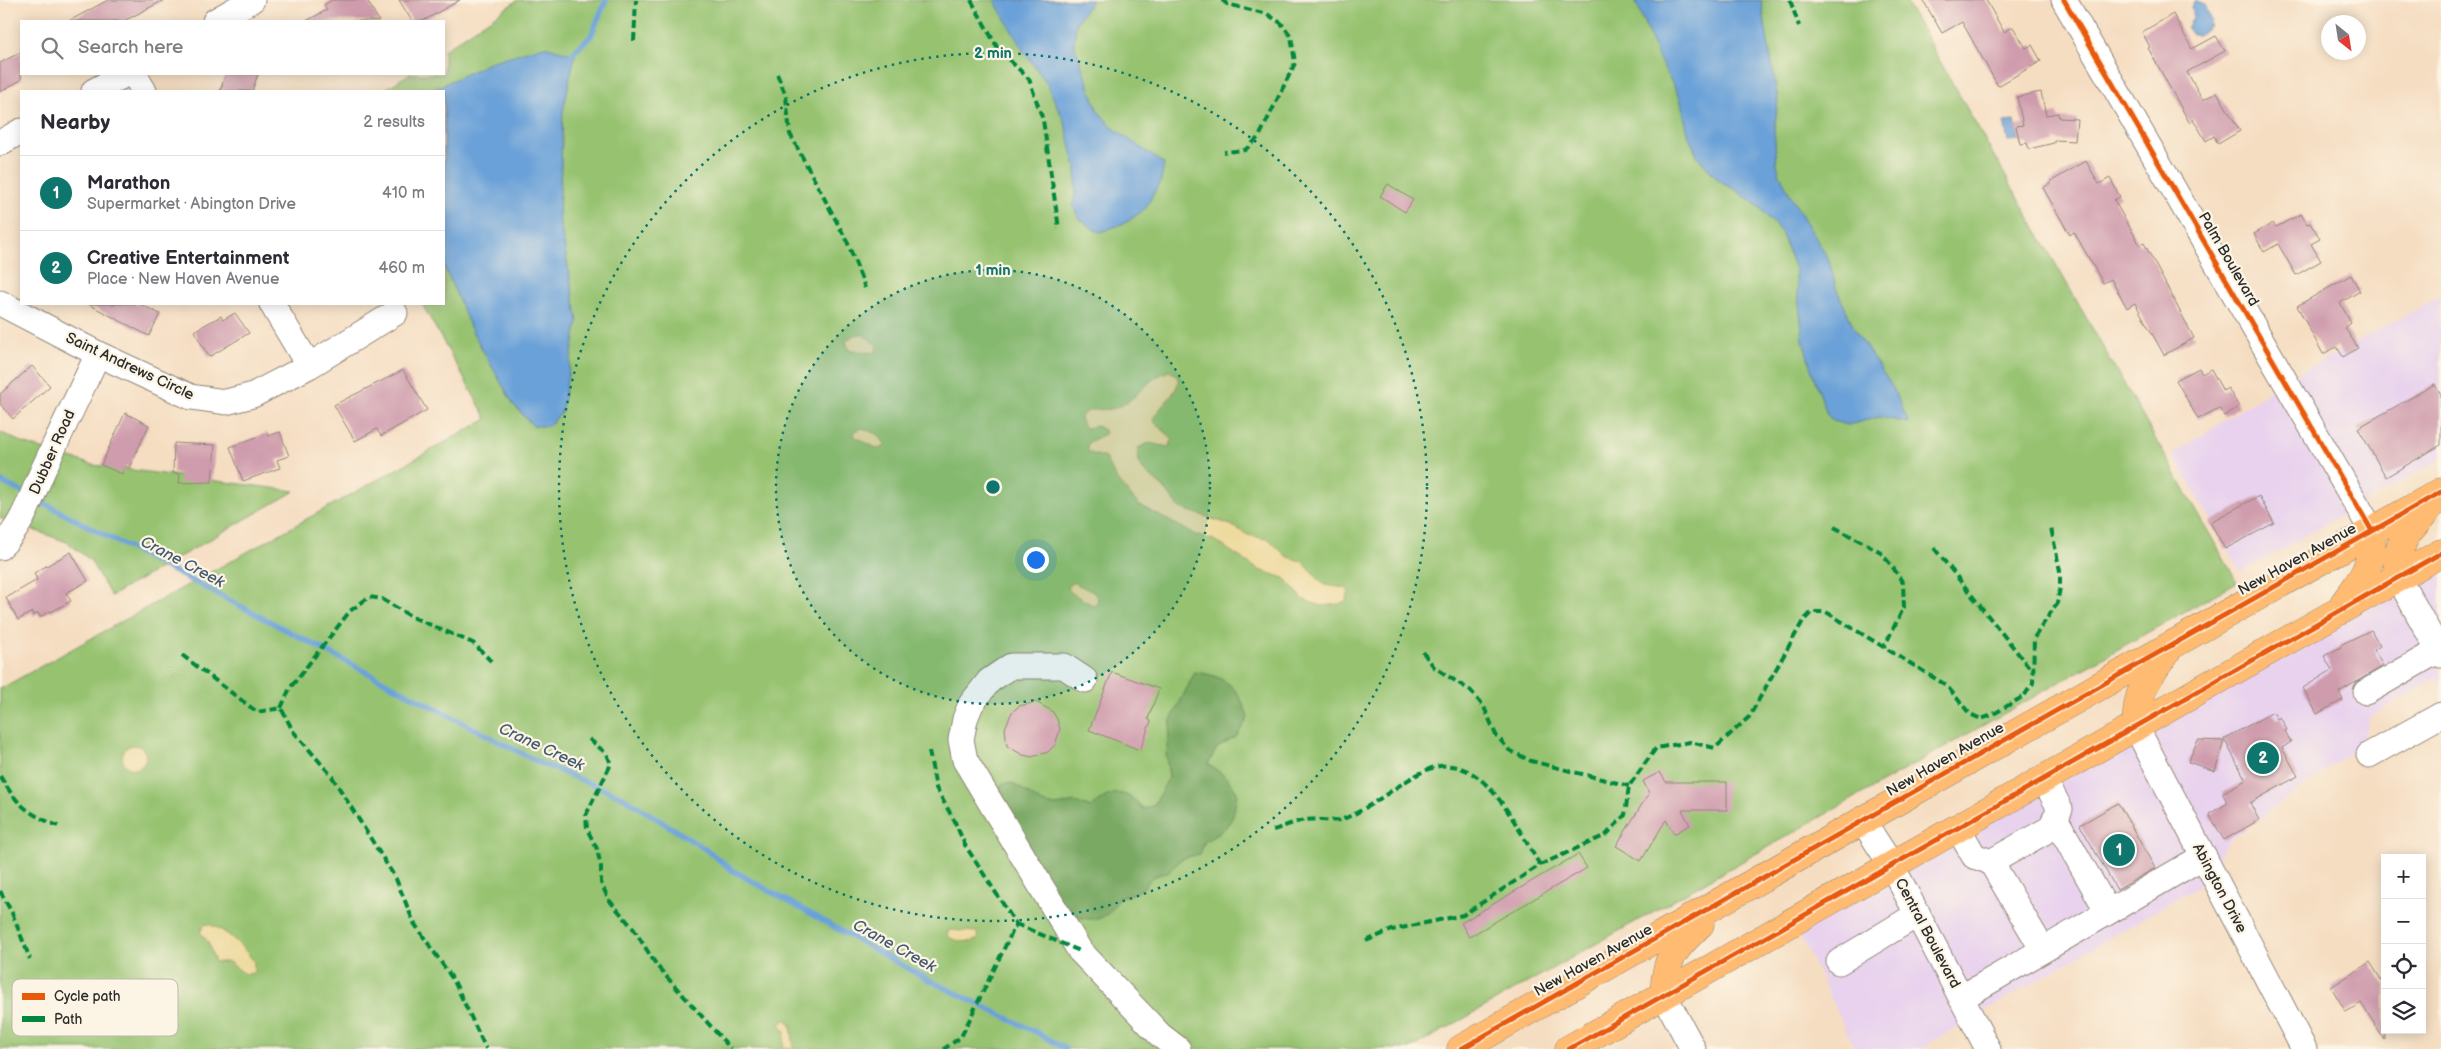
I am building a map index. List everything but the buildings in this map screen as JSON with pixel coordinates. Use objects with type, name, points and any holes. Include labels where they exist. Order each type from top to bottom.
[{"type":"main road","name":"New Haven Avenue","points":[[1461,1049],[2441,492]]},
{"type":"main road","points":[[2398,577],[2397,555],[2406,535],[2441,492]]},
{"type":"main road","points":[[2337,612],[2366,574],[2372,553],[2372,532]]},
{"type":"main road","points":[[1570,1049],[2441,553]]},
{"type":"main road","points":[[2136,727],[2137,703],[2143,685],[2170,645]]},
{"type":"main road","points":[[1664,995],[1665,971],[1674,950],[1725,900]]},
{"type":"street","points":[[217,20],[252,0]]},
{"type":"street","name":"Palm Boulevard","points":[[2064,0],[2372,532]]},
{"type":"street","points":[[96,90],[124,75]]},
{"type":"street","points":[[135,75],[143,90]]},
{"type":"street","points":[[0,143],[20,133]]},
{"type":"street","name":"Saint Andrews Circle","points":[[0,303],[98,354],[191,397],[226,402],[253,395],[309,366],[395,313]]},
{"type":"street","points":[[273,305],[309,366]]},
{"type":"street","name":"Dubber Road","points":[[0,547],[11,536],[25,514],[43,470],[98,354]]},
{"type":"street","points":[[2366,692],[2440,652],[2398,577]]},
{"type":"street","points":[[1084,680],[1064,666],[1011,666],[989,681],[971,704],[965,719],[961,740],[965,760],[1080,951],[1160,1034],[1178,1049]]},
{"type":"street","points":[[2369,755],[2441,714]]},
{"type":"street","name":"Abington Drive","points":[[2136,727],[2304,1049]]},
{"type":"street","points":[[1991,862],[2051,828],[2060,809],[2044,779]]},
{"type":"street","points":[[2055,818],[2108,912]]},
{"type":"street","name":"Central Boulevard","points":[[1862,821],[1892,866],[1988,1049]]},
{"type":"street","points":[[1958,828],[1974,856],[1991,862],[2043,950]]},
{"type":"street","points":[[1961,998],[2204,856]]},
{"type":"street","points":[[1839,962],[1918,914]]},
{"type":"street","points":[[1664,995],[1693,1049]]},
{"type":"shaded area","points":[[2439,297],[2441,459],[2241,572],[2173,454],[2278,385]]},
{"type":"shaded area","points":[[2441,565],[2441,635],[2411,582]]},
{"type":"shaded area","points":[[2395,591],[2441,674],[2441,684],[2437,678],[2371,716],[2361,744],[2228,842],[2216,861],[2149,732]]},
{"type":"shaded area","points":[[2133,741],[2205,879],[2203,883],[1920,1049],[1855,1049],[1798,931]]},
{"type":"green space","points":[[518,0],[1905,0],[2237,582],[1410,1049],[0,1049],[0,689],[487,419],[423,305],[445,305],[445,90],[385,90],[407,75],[445,75],[445,49]]},
{"type":"green space","points":[[0,432],[23,443],[93,465],[295,491],[111,596],[90,560],[67,542],[0,518]]},
{"type":"green space","points":[[1195,672],[1215,677],[1230,685],[1240,698],[1248,718],[1236,737],[1217,748],[1208,764],[1226,777],[1237,792],[1230,822],[1221,832],[1205,841],[1200,854],[1183,858],[1168,872],[1152,877],[1146,886],[1138,891],[1118,897],[1108,914],[1101,918],[1086,919],[1058,911],[995,793],[1002,784],[1012,783],[1042,803],[1056,806],[1075,802],[1091,808],[1105,797],[1117,794],[1124,794],[1130,797],[1143,809],[1154,805],[1169,777],[1166,755],[1171,720]]},
{"type":"sand","points":[[862,334],[877,345],[876,353],[849,350],[846,341],[854,335]]},
{"type":"sand","points":[[1169,371],[1176,376],[1178,381],[1176,388],[1153,421],[1173,439],[1169,447],[1149,443],[1138,448],[1139,463],[1143,470],[1164,488],[1180,508],[1231,525],[1248,535],[1270,540],[1286,556],[1303,562],[1324,585],[1346,588],[1349,592],[1346,601],[1321,606],[1304,600],[1284,578],[1259,570],[1214,540],[1196,535],[1139,505],[1117,480],[1105,458],[1088,452],[1089,442],[1105,434],[1104,430],[1097,426],[1086,428],[1083,426],[1080,418],[1083,414],[1091,410],[1110,409],[1123,405],[1154,378]]},
{"type":"sand","points":[[862,428],[879,435],[886,446],[878,449],[855,437],[854,432]]},
{"type":"sand","points":[[1073,582],[1093,592],[1098,598],[1097,603],[1092,605],[1071,592],[1067,587]]},
{"type":"sand","points":[[134,745],[139,746],[145,752],[145,762],[139,768],[134,769],[129,768],[123,762],[122,757],[123,752],[129,746]]},
{"type":"sand","points":[[205,924],[212,925],[226,933],[245,951],[254,962],[254,973],[245,974],[229,962],[215,962],[208,942],[200,932]]},
{"type":"sand","points":[[949,930],[977,932],[979,938],[968,942],[959,941],[947,936]]},
{"type":"sand","points":[[786,1019],[791,1026],[794,1049],[783,1048],[785,1032],[780,1024]]},
{"type":"water","points":[[994,0],[1092,0],[1076,23],[1074,44],[1098,111],[1113,128],[1164,164],[1161,180],[1145,209],[1127,222],[1101,232],[1094,230],[1078,217],[1073,205],[1076,190],[1076,168],[1065,123],[1046,82],[1024,52]]},
{"type":"water","points":[[1635,0],[1761,0],[1778,100],[1774,130],[1777,164],[1780,175],[1829,260],[1836,288],[1856,332],[1893,388],[1909,423],[1879,417],[1848,425],[1833,421],[1827,414],[1811,369],[1803,339],[1795,269],[1781,232],[1759,207],[1736,190],[1720,182],[1698,157],[1689,137],[1680,98],[1658,57]]},
{"type":"water","points":[[2195,0],[2205,4],[2211,22],[2209,24],[2211,25],[2198,35],[2192,35],[2187,28],[2193,18],[2191,7]]},
{"type":"water","points":[[544,46],[575,55],[563,111],[559,217],[578,321],[561,413],[549,426],[533,426],[513,404],[472,331],[445,268],[445,90],[432,90],[493,61]]},
{"type":"water","points":[[2015,121],[2019,141],[2008,142],[2004,122]]},
{"type":"waterway","points":[[572,54],[591,36],[606,0]]},
{"type":"waterway","name":"Crane Creek","points":[[0,481],[28,495]]},
{"type":"waterway","name":"Crane Creek","points":[[38,500],[540,763],[623,797],[708,851],[732,870],[927,979],[1038,1033],[1065,1049]]},
{"type":"marked path","points":[[634,41],[636,0]]},
{"type":"marked path","points":[[971,0],[998,49],[1029,79],[1043,120],[1059,229]]},
{"type":"marked path","points":[[1222,0],[1227,4],[1267,14],[1281,23],[1291,36],[1295,63],[1259,137],[1245,150],[1224,152]]},
{"type":"marked path","points":[[1790,0],[1799,26]]},
{"type":"marked path","points":[[777,74],[786,96],[790,134],[847,241],[865,288]]},
{"type":"marked path","points":[[1834,527],[1879,551],[1903,583],[1904,607],[1884,647]]},
{"type":"marked path","points":[[1366,941],[1392,930],[1463,915],[1540,865],[1606,835],[1625,815],[1629,786],[1656,748],[1690,742],[1715,748],[1749,717],[1803,621],[1812,612],[1826,612],[1946,685],[1970,714],[1981,719],[1992,715],[2024,696],[2033,683],[2034,638],[2057,603],[2060,588],[2060,571],[2051,528]]},
{"type":"marked path","points":[[1934,548],[2033,672]]},
{"type":"marked path","points":[[281,708],[290,688],[350,611],[369,597],[382,599],[412,617],[473,643],[491,661]]},
{"type":"marked path","points":[[1423,652],[1434,667],[1471,691],[1484,707],[1496,735],[1509,750],[1531,761],[1629,786]]},
{"type":"marked path","points":[[182,655],[257,712],[281,708],[293,731],[331,775],[396,879],[414,923],[454,981],[486,1049]]},
{"type":"marked path","points":[[589,739],[607,754],[611,764],[586,815],[587,829],[597,849],[601,867],[601,883],[609,900],[633,928],[657,966],[731,1049]]},
{"type":"marked path","points":[[929,751],[936,788],[954,820],[965,845],[1016,924],[961,1037],[944,1049]]},
{"type":"marked path","points":[[1273,830],[1305,820],[1334,821],[1343,819],[1365,808],[1418,774],[1429,769],[1448,766],[1466,770],[1482,781],[1496,796],[1509,813],[1540,865]]},
{"type":"marked path","points":[[0,776],[18,802],[38,817],[58,826]]},
{"type":"marked path","points":[[0,891],[12,913],[30,959]]},
{"type":"marked path","points":[[1016,924],[1080,951]]},
{"type":"cycle path","points":[[2064,0],[2372,531]]},
{"type":"cycle path","points":[[1461,1049],[2441,492]]},
{"type":"cycle path","points":[[1569,1049],[2441,553]]},
{"type":"place","name":"Creative Entertainment","points":[[2263,758]]},
{"type":"place","name":"Marathon","points":[[2119,850]]}]
